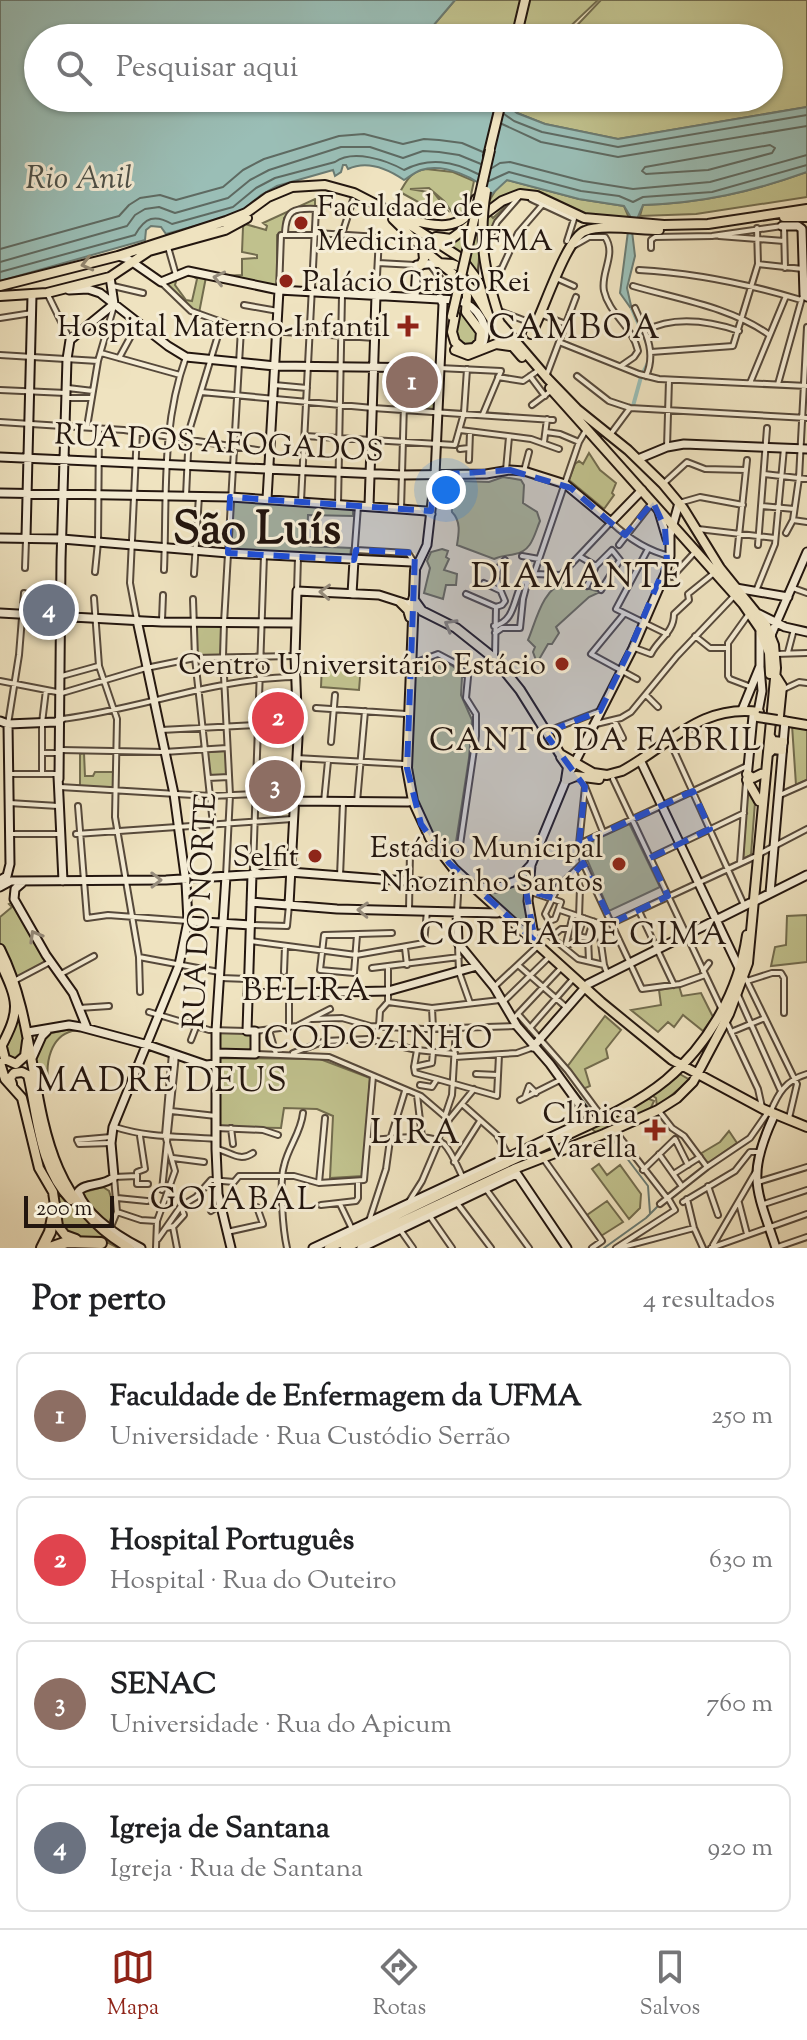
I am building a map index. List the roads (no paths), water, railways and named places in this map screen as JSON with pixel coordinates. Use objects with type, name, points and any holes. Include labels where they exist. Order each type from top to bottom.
[{"type":"highway","points":[[42,1248],[53,1224],[55,1206]]},
{"type":"highway","points":[[50,1248],[67,1242],[106,1246]]},
{"type":"main road","points":[[520,24],[526,0]]},
{"type":"main road","points":[[501,112],[450,316],[450,344],[459,353],[472,355],[499,344],[525,345],[542,315],[566,247],[582,224],[598,220]]},
{"type":"main road","points":[[406,220],[443,226],[464,219],[473,207],[491,151]]},
{"type":"main road","points":[[491,151],[481,220],[481,242],[485,273],[505,330]]},
{"type":"main road","points":[[0,286],[118,256],[236,218],[275,193],[301,185],[339,188],[440,239],[449,240],[504,199],[524,194],[537,196],[578,216],[610,225]]},
{"type":"main road","points":[[0,295],[32,295],[112,281],[149,251],[232,227],[281,194],[317,187],[340,191],[400,225],[422,248],[426,264]]},
{"type":"main road","points":[[647,227],[700,224],[807,209]]},
{"type":"main road","points":[[566,247],[582,232],[610,225],[705,228],[807,217]]},
{"type":"main road","points":[[406,220],[465,263],[477,277],[505,330],[548,393],[642,490],[754,615],[765,636],[770,674],[757,855]]},
{"type":"main road","points":[[422,248],[426,264]]},
{"type":"main road","points":[[426,264],[450,267],[477,277]]},
{"type":"main road","points":[[450,267],[473,290],[496,327],[527,354],[577,409],[628,450],[663,484],[679,503],[735,592]]},
{"type":"main road","points":[[32,295],[27,289],[28,282],[59,271]]},
{"type":"main road","points":[[527,354],[555,278]]},
{"type":"main road","points":[[450,316],[454,340],[460,347],[471,349],[479,343],[481,332],[467,313],[467,293],[461,280]]},
{"type":"main road","points":[[0,295],[20,290],[20,284],[13,282]]},
{"type":"main road","points":[[588,432],[598,434],[599,427]]},
{"type":"main road","points":[[616,463],[620,454],[628,450]]},
{"type":"main road","points":[[692,548],[704,558],[708,558],[710,553]]},
{"type":"main road","points":[[415,568],[408,802],[427,844],[442,863],[676,1069],[768,1114],[807,1129]]},
{"type":"main road","points":[[413,598],[422,611],[456,628],[495,659],[520,690],[568,767],[566,780],[581,777],[613,779],[717,718],[757,714]]},
{"type":"main road","points":[[401,603],[410,617],[404,764],[408,789],[421,824]]},
{"type":"main road","points":[[726,1015],[747,941],[775,675],[775,654],[754,615]]},
{"type":"main road","points":[[775,675],[782,690],[779,718]]},
{"type":"main road","points":[[555,749],[593,773],[611,774],[627,768],[704,718],[723,712],[742,710],[807,722]]},
{"type":"main road","points":[[770,736],[783,746]]},
{"type":"main road","points":[[768,754],[783,746]]},
{"type":"main road","points":[[642,764],[641,761],[655,749]]},
{"type":"main road","points":[[747,773],[755,778],[761,774]]},
{"type":"main road","points":[[747,773],[759,801]]},
{"type":"main road","points":[[408,802],[412,803],[421,824],[442,855],[497,913],[533,940]]},
{"type":"main road","points":[[329,1248],[404,1208],[452,1197],[462,1180],[543,1158],[614,1130],[677,1098],[696,1077],[715,1033],[746,979],[750,903]]},
{"type":"main road","points":[[497,913],[502,913],[584,988]]},
{"type":"main road","points":[[0,949],[23,1010],[44,1128],[54,1160],[71,1194],[98,1225]]},
{"type":"main road","points":[[0,962],[16,1011],[13,1026],[1,1051],[6,1061],[15,1064],[23,1060],[27,1048],[23,1010]]},
{"type":"main road","points":[[345,1248],[398,1226],[642,1096],[715,1033]]},
{"type":"main road","points":[[0,1063],[5,1079],[16,1090]]},
{"type":"main road","points":[[106,1246],[65,1235],[58,1226],[53,1192],[39,1168],[24,1104],[11,1083],[11,1076],[16,1072],[25,1073],[28,1077],[36,1123],[52,1174],[62,1191],[98,1225],[129,1246]]},
{"type":"main road","points":[[642,1096],[654,1099],[655,1111]]},
{"type":"main road","points":[[768,1114],[807,1129]]},
{"type":"main road","points":[[591,1122],[590,1130],[598,1137]]},
{"type":"street","points":[[477,277],[497,222],[514,201],[524,197],[544,203],[574,219],[566,247]]},
{"type":"street","points":[[342,234],[353,200]]},
{"type":"street","points":[[477,277],[502,268],[518,233],[544,203]]},
{"type":"street","points":[[267,499],[283,234],[289,213],[314,209],[317,211],[316,234],[301,502]]},
{"type":"street","points":[[781,222],[785,268]]},
{"type":"street","points":[[712,236],[781,222],[800,226],[804,230],[800,253],[805,257],[804,298],[778,384]]},
{"type":"street","points":[[651,352],[729,348],[734,345],[758,264],[757,228]]},
{"type":"street","points":[[283,234],[342,234],[379,238],[369,506]]},
{"type":"street","points":[[566,247],[593,236],[605,237],[609,243],[605,295],[632,334],[637,348],[634,357],[621,366]]},
{"type":"street","points":[[651,248],[651,240],[655,237],[712,236],[784,241]]},
{"type":"street","points":[[168,246],[176,275]]},
{"type":"street","points":[[118,256],[171,289],[191,311],[241,329],[375,338]]},
{"type":"street","points":[[378,263],[426,264],[451,292]]},
{"type":"street","points":[[415,297],[426,264]]},
{"type":"street","points":[[758,264],[803,269]]},
{"type":"street","points":[[639,270],[682,273],[804,298]]},
{"type":"street","points":[[160,281],[186,271],[279,290],[440,298],[466,303],[479,313],[485,329],[483,343],[472,355]]},
{"type":"street","points":[[555,278],[574,286]]},
{"type":"street","points":[[87,427],[98,361],[114,304],[112,281],[143,293]]},
{"type":"street","points":[[633,286],[711,308],[768,334]]},
{"type":"street","points":[[63,290],[92,290],[186,357],[275,366],[467,369],[523,381],[533,374]]},
{"type":"street","points":[[47,293],[70,340],[60,618],[62,693],[58,720],[63,881]]},
{"type":"street","points":[[338,504],[342,293]]},
{"type":"street","points":[[25,568],[32,295]]},
{"type":"street","points":[[750,383],[786,296]]},
{"type":"street","points":[[546,376],[576,297]]},
{"type":"street","points":[[440,298],[450,316]]},
{"type":"street","points":[[70,340],[114,304]]},
{"type":"street","points":[[244,305],[278,311]]},
{"type":"street","points":[[415,568],[427,545],[431,514],[440,411],[439,368],[450,316],[448,309],[455,307],[467,313]]},
{"type":"street","points":[[635,308],[651,352],[643,376]]},
{"type":"street","points":[[0,318],[32,313]]},
{"type":"street","points":[[501,314],[533,331]]},
{"type":"street","points":[[542,315],[566,324]]},
{"type":"street","points":[[186,496],[188,441],[222,322]]},
{"type":"street","points":[[645,331],[661,323],[678,322],[739,331]]},
{"type":"street","points":[[119,358],[138,323]]},
{"type":"street","points":[[786,533],[793,520],[804,448],[807,327]]},
{"type":"street","name":"RUA DO NORTE","points":[[231,1248],[214,1180],[216,1031],[230,795],[224,623],[241,329]]},
{"type":"street","points":[[559,342],[643,376],[669,380],[806,386]]},
{"type":"street","points":[[101,352],[180,375]]},
{"type":"street","points":[[0,355],[98,361]]},
{"type":"street","points":[[164,570],[167,438],[174,394],[186,357]]},
{"type":"street","points":[[401,509],[405,368]]},
{"type":"street","points":[[305,436],[455,445],[464,413],[467,369]]},
{"type":"street","points":[[483,414],[500,374]]},
{"type":"street","points":[[577,376],[609,401],[630,408],[805,418]]},
{"type":"street","points":[[667,447],[669,380]]},
{"type":"street","points":[[274,385],[307,388]]},
{"type":"street","points":[[0,390],[66,393],[92,398]]},
{"type":"street","points":[[66,393],[93,391]]},
{"type":"street","points":[[201,392],[550,420],[544,442]]},
{"type":"street","points":[[532,405],[548,393]]},
{"type":"street","points":[[610,435],[630,408]]},
{"type":"street","points":[[0,422],[137,432],[270,452]]},
{"type":"street","points":[[758,545],[767,428]]},
{"type":"street","points":[[95,572],[99,429]]},
{"type":"street","points":[[460,430],[544,442],[559,449]]},
{"type":"street","points":[[110,1229],[117,1212],[111,1140],[113,1127],[179,965],[188,921],[174,794],[131,584],[132,495],[137,432]]},
{"type":"street","points":[[469,460],[470,432]]},
{"type":"street","points":[[546,432],[579,442]]},
{"type":"street","points":[[494,626],[505,623],[532,575],[579,442],[588,432]]},
{"type":"street","points":[[506,470],[509,437]]},
{"type":"street","points":[[638,459],[667,447],[698,444],[804,448]]},
{"type":"street","points":[[460,449],[469,448]]},
{"type":"street","points":[[744,601],[756,591],[774,548],[784,448]]},
{"type":"street","points":[[524,471],[529,452]]},
{"type":"street","name":"RUA DOS AFOGADOS","points":[[0,457],[402,475],[489,474],[506,470],[524,471],[565,484]]},
{"type":"street","points":[[737,555],[747,460]]},
{"type":"street","points":[[663,484],[687,462],[705,469],[746,470]]},
{"type":"street","points":[[764,474],[807,479]]},
{"type":"street","points":[[565,484],[625,535],[648,549],[669,556]]},
{"type":"street","points":[[495,633],[502,628],[520,628],[522,581],[532,575],[559,576],[642,490]]},
{"type":"street","points":[[0,493],[230,497],[369,506],[431,514]]},
{"type":"street","points":[[194,574],[199,496]]},
{"type":"street","points":[[533,940],[528,891],[531,865],[572,762],[601,712],[665,574],[679,503],[700,497],[743,505]]},
{"type":"street","points":[[619,545],[654,504],[665,528],[669,556],[643,622]]},
{"type":"street","points":[[352,594],[358,506]]},
{"type":"street","points":[[761,506],[795,509]]},
{"type":"street","points":[[793,520],[807,522]]},
{"type":"street","points":[[695,528],[775,538]]},
{"type":"street","points":[[0,538],[62,539],[165,549],[412,562],[415,568]]},
{"type":"street","points":[[665,574],[673,577],[692,548]]},
{"type":"street","points":[[648,549],[616,609],[667,634]]},
{"type":"street","points":[[356,550],[410,553],[415,568]]},
{"type":"street","points":[[587,586],[596,566],[610,551],[614,551],[619,562],[601,590]]},
{"type":"street","points":[[742,710],[760,666],[766,641],[778,624],[807,552]]},
{"type":"street","points":[[264,555],[253,869],[272,872]]},
{"type":"street","points":[[522,556],[539,559]]},
{"type":"street","points":[[579,556],[596,566]]},
{"type":"street","points":[[78,806],[77,834],[88,919],[108,915],[287,926],[296,758],[298,557]]},
{"type":"street","points":[[466,594],[496,607],[502,605],[505,601],[499,590],[497,574],[499,565],[505,560]]},
{"type":"street","points":[[632,647],[650,654],[667,634],[674,621],[674,613],[689,600],[688,593],[714,573]]},
{"type":"street","points":[[484,583],[499,590]]},
{"type":"street","points":[[793,588],[807,593]]},
{"type":"street","points":[[297,591],[382,595],[410,604],[413,598]]},
{"type":"street","points":[[594,724],[631,712],[735,592],[756,591],[788,597]]},
{"type":"street","points":[[0,880],[7,876],[10,864],[9,743],[4,722],[15,684],[24,593]]},
{"type":"street","points":[[162,622],[163,595]]},
{"type":"street","points":[[94,598],[93,618],[99,666],[115,710],[116,830],[139,957],[140,992]]},
{"type":"street","points":[[193,599],[195,658],[213,824]]},
{"type":"street","points":[[495,659],[496,607]]},
{"type":"street","points":[[0,613],[162,622],[296,623]]},
{"type":"street","points":[[624,614],[591,652],[592,656],[637,679]]},
{"type":"street","points":[[751,687],[729,678],[727,648],[730,639],[754,615],[807,634]]},
{"type":"street","points":[[766,641],[779,630],[807,634]]},
{"type":"street","points":[[788,652],[793,633]]},
{"type":"street","points":[[695,636],[710,648],[727,648]]},
{"type":"street","points":[[775,654],[807,653]]},
{"type":"street","points":[[411,663],[438,654],[455,663],[468,677],[466,698],[476,714],[476,736],[460,845],[451,854],[442,855]]},
{"type":"street","points":[[0,681],[62,693],[146,668],[195,658],[295,656]]},
{"type":"street","points":[[62,676],[99,666]]},
{"type":"street","points":[[740,863],[747,773],[762,691],[760,666]]},
{"type":"street","points":[[4,722],[42,723],[115,710],[259,677],[295,677]]},
{"type":"street","points":[[782,690],[799,682],[807,683]]},
{"type":"street","points":[[42,774],[42,723],[46,690]]},
{"type":"street","points":[[331,742],[335,695]]},
{"type":"street","points":[[646,695],[658,707]]},
{"type":"street","points":[[316,708],[406,714]]},
{"type":"street","points":[[357,802],[365,711]]},
{"type":"street","points":[[545,732],[601,712]]},
{"type":"street","points":[[770,893],[783,746],[779,718]]},
{"type":"street","points":[[614,720],[623,738]]},
{"type":"street","points":[[159,730],[257,725]]},
{"type":"street","points":[[0,730],[9,743]]},
{"type":"street","points":[[671,744],[728,868],[750,903]]},
{"type":"street","points":[[42,753],[228,748]]},
{"type":"street","points":[[296,758],[404,764]]},
{"type":"street","points":[[324,802],[328,761]]},
{"type":"street","points":[[642,764],[739,968]]},
{"type":"street","points":[[579,844],[693,791],[747,773]]},
{"type":"street","points":[[9,774],[42,774],[116,790],[293,801],[408,802]]},
{"type":"street","points":[[208,778],[229,777]]},
{"type":"street","points":[[581,777],[603,832]]},
{"type":"street","points":[[613,779],[726,1015],[768,1114],[755,1172],[711,1248]]},
{"type":"street","points":[[778,796],[807,783]]},
{"type":"street","points":[[585,787],[579,844],[583,863],[642,989],[674,985],[704,973],[709,963]]},
{"type":"street","points":[[340,876],[343,802]]},
{"type":"street","points":[[9,803],[61,806]]},
{"type":"street","points":[[650,858],[744,813]]},
{"type":"street","points":[[77,834],[292,819]]},
{"type":"street","points":[[560,910],[596,922],[612,922],[807,829]]},
{"type":"street","points":[[10,834],[61,834]]},
{"type":"street","points":[[409,911],[410,851]]},
{"type":"street","points":[[494,987],[518,965],[533,940],[545,932],[549,921],[545,914],[558,887],[583,863]]},
{"type":"street","points":[[10,864],[15,876],[28,881]]},
{"type":"street","points":[[0,887],[9,881],[127,881],[290,872],[496,888],[510,885],[531,865]]},
{"type":"street","points":[[574,872],[580,887],[580,938]]},
{"type":"street","points":[[252,874],[248,994],[255,1054]]},
{"type":"street","points":[[290,1054],[325,1041],[368,1039],[455,1056],[517,1053],[537,1043],[584,988],[606,969],[630,962],[807,875]]},
{"type":"street","points":[[28,881],[17,886],[14,899],[50,962],[71,989],[85,1025]]},
{"type":"street","points":[[528,891],[562,903],[555,919],[549,921]]},
{"type":"street","points":[[458,895],[459,972],[470,1003]]},
{"type":"street","points":[[251,902],[497,913]]},
{"type":"street","points":[[250,941],[356,955],[405,948],[425,942],[427,911]]},
{"type":"street","points":[[638,911],[674,985]]},
{"type":"street","points":[[579,916],[568,929],[567,944],[588,938]]},
{"type":"street","points":[[589,961],[588,938],[596,922]]},
{"type":"street","points":[[596,922],[606,969]]},
{"type":"street","points":[[555,934],[561,929],[568,929]]},
{"type":"street","points":[[545,932],[576,957],[606,969]]},
{"type":"street","points":[[357,935],[353,974],[320,970],[324,935],[392,933]]},
{"type":"street","points":[[458,943],[516,1020],[568,1071],[602,1117]]},
{"type":"street","points":[[284,972],[285,946]]},
{"type":"street","points":[[405,948],[407,965]]},
{"type":"street","points":[[59,975],[94,956]]},
{"type":"street","points":[[139,957],[248,979]]},
{"type":"street","points":[[372,968],[459,957]]},
{"type":"street","points":[[388,1002],[432,1008],[503,1000],[548,958]]},
{"type":"street","points":[[14,981],[50,962]]},
{"type":"street","points":[[518,965],[567,1009]]},
{"type":"street","points":[[248,994],[388,991],[477,966]]},
{"type":"street","points":[[379,1026],[380,1011],[388,1002],[388,967]]},
{"type":"street","points":[[516,1020],[560,969]]},
{"type":"street","points":[[784,1013],[784,978],[781,973],[746,979],[795,1078],[796,1093],[789,1121]]},
{"type":"street","points":[[530,1028],[572,980]]},
{"type":"street","points":[[289,993],[289,1027]]},
{"type":"street","points":[[738,995],[780,1089]]},
{"type":"street","points":[[79,1008],[109,1006]]},
{"type":"street","points":[[432,1008],[433,1028]]},
{"type":"street","points":[[149,1012],[216,1031],[251,1031],[289,1027],[330,1009]]},
{"type":"street","points":[[731,1032],[765,1018]]},
{"type":"street","points":[[313,1019],[347,1019],[370,1026],[433,1028],[516,1020],[530,1028],[591,1122]]},
{"type":"street","points":[[28,1032],[85,1025],[201,1065],[216,1067]]},
{"type":"street","points":[[368,1039],[370,1026]]},
{"type":"street","points":[[191,1040],[196,1027]]},
{"type":"street","points":[[404,1208],[422,1181],[447,1118],[453,1083],[456,1028]]},
{"type":"street","points":[[33,1056],[42,1036],[49,1029]]},
{"type":"street","points":[[269,1030],[276,1054]]},
{"type":"street","points":[[417,1050],[415,1073],[495,1096],[498,1094],[499,1055]]},
{"type":"street","points":[[414,1067],[432,1063],[433,1051]]},
{"type":"street","points":[[216,1053],[325,1056],[416,1094],[447,1118]]},
{"type":"street","points":[[162,1190],[173,1055]]},
{"type":"street","points":[[476,1074],[499,1075]]},
{"type":"street","points":[[660,1204],[750,1138],[768,1114],[780,1089],[807,1074]]},
{"type":"street","points":[[422,1075],[416,1094],[422,1137]]},
{"type":"street","points":[[321,1205],[358,1200],[368,1140],[373,1076]]},
{"type":"street","points":[[420,1085],[434,1086],[437,1079]]},
{"type":"street","points":[[523,1099],[562,1079]]},
{"type":"street","points":[[447,1118],[474,1089]]},
{"type":"street","points":[[370,1226],[371,1211],[386,1169],[390,1140],[405,1091]]},
{"type":"street","points":[[462,1104],[497,1135],[567,1248]]},
{"type":"street","points":[[169,1111],[216,1116]]},
{"type":"street","points":[[655,1111],[684,1136],[707,1167]]},
{"type":"street","points":[[287,1248],[283,1229],[283,1176],[303,1113]]},
{"type":"street","points":[[319,1183],[325,1118]]},
{"type":"street","points":[[454,1162],[480,1121]]},
{"type":"street","points":[[113,1127],[140,1136],[216,1139]]},
{"type":"street","points":[[216,1128],[263,1130],[278,1135]]},
{"type":"street","points":[[231,1128],[233,1144]]},
{"type":"street","points":[[614,1130],[675,1209],[617,1248]]},
{"type":"street","points":[[140,1136],[145,1169],[137,1172],[137,1184],[148,1184]]},
{"type":"street","points":[[156,1248],[157,1221],[177,1176],[167,1137]]},
{"type":"street","points":[[368,1140],[422,1137],[438,1141],[446,1147],[454,1162],[462,1180],[404,1208]]},
{"type":"street","points":[[643,1170],[675,1139],[688,1165]]},
{"type":"street","points":[[77,1140],[111,1140],[79,1144],[77,1140]]},
{"type":"street","points":[[216,1149],[234,1157],[253,1153]]},
{"type":"street","points":[[695,1248],[701,1246],[685,1200],[735,1171],[750,1152],[759,1152]]},
{"type":"street","points":[[659,1154],[682,1186]]},
{"type":"street","points":[[675,1173],[700,1157]]},
{"type":"street","points":[[173,1158],[204,1162]]},
{"type":"street","points":[[543,1158],[602,1241],[592,1248]]},
{"type":"street","points":[[361,1248],[372,1246],[398,1226],[429,1215],[452,1197],[485,1188],[514,1166]]},
{"type":"street","points":[[756,1183],[807,1167]]},
{"type":"street","points":[[211,1170],[214,1180]]},
{"type":"street","points":[[755,1172],[775,1248],[807,1237]]},
{"type":"street","points":[[137,1176],[114,1177],[102,1185],[83,1187],[78,1192],[86,1206],[129,1246],[141,1248]]},
{"type":"street","points":[[158,1239],[181,1206],[214,1180],[234,1182],[241,1176],[294,1176],[319,1183],[361,1181]]},
{"type":"street","points":[[708,1186],[718,1215]]},
{"type":"street","points":[[485,1188],[529,1248]]},
{"type":"street","points":[[762,1205],[807,1190]]},
{"type":"street","points":[[452,1197],[489,1245],[480,1248]]},
{"type":"street","points":[[117,1198],[147,1201]]},
{"type":"street","points":[[739,1203],[747,1234]]},
{"type":"street","points":[[313,1248],[355,1233],[340,1204]]},
{"type":"street","points":[[211,1211],[220,1205]]},
{"type":"street","points":[[177,1248],[175,1232],[184,1215],[181,1206]]},
{"type":"street","points":[[227,1232],[263,1224],[257,1207]]},
{"type":"street","points":[[117,1212],[141,1220],[157,1221]]},
{"type":"street","points":[[711,1248],[807,1214]]},
{"type":"street","points":[[429,1215],[452,1248]]},
{"type":"street","points":[[398,1226],[413,1248]]},
{"type":"street","points":[[165,1228],[175,1232]]},
{"type":"street","points":[[617,1248],[694,1228]]},
{"type":"water","name":"Rio Anil","points":[[0,0],[455,0],[435,24],[24,24],[24,112],[516,112],[545,124],[618,139],[807,107],[807,172],[726,195],[643,205],[632,231],[635,256],[627,288],[632,310],[620,293],[630,216],[624,206],[579,199],[507,180],[491,195],[469,177],[439,168],[421,170],[404,180],[377,167],[363,165],[348,169],[343,165],[341,172],[335,176],[333,170],[277,186],[238,214],[166,234],[161,227],[151,226],[146,230],[145,240],[0,281]]},
{"type":"waterway","points":[[632,309],[647,343]]},
{"type":"waterway","points":[[633,406],[648,363]]},
{"type":"waterway","points":[[517,1019],[534,1039]]},
{"type":"waterway","points":[[538,1044],[595,1116]]},
{"type":"waterway","points":[[610,1136],[648,1186],[650,1213]]},
{"type":"waterway","points":[[604,1248],[658,1206]]},
{"type":"place","name":"Faculdade de Medicina - UFMA","points":[[301,223]]},
{"type":"place","name":"Palácio Cristo Rei","points":[[286,281]]},
{"type":"place","name":"Hospital Materno-Infantil","points":[[408,326]]},
{"type":"place","name":"Faculdade de Enfermagem da UFMA","points":[[412,382]]},
{"type":"place","name":"Igreja de Santana","points":[[49,610]]},
{"type":"place","name":"Centro Universitário Estácio","points":[[562,664]]},
{"type":"place","name":"Hospital Português","points":[[278,718]]},
{"type":"place","name":"SENAC","points":[[275,786]]},
{"type":"place","name":"Selfit","points":[[315,856]]},
{"type":"place","name":"Estádio Municipal Nhozinho Santos","points":[[619,864]]},
{"type":"place","name":"Clínica LIa Varella","points":[[655,1130]]},
{"type":"district","name":"CAMBOA","points":[[575,326]]},
{"type":"district","name":"São Luís","points":[[257,527]]},
{"type":"district","name":"DIAMANTE","points":[[577,575]]},
{"type":"district","name":"CANTO DA FABRIL","points":[[596,739]]},
{"type":"district","name":"COREIA DE CIMA","points":[[574,933]]},
{"type":"district","name":"BELIRA","points":[[307,989]]},
{"type":"district","name":"CODOZINHO","points":[[379,1037]]},
{"type":"district","name":"MADRE DEUS","points":[[162,1079]]},
{"type":"district","name":"LIRA","points":[[416,1131]]},
{"type":"district","name":"GOIABAL","points":[[234,1198]]}]
